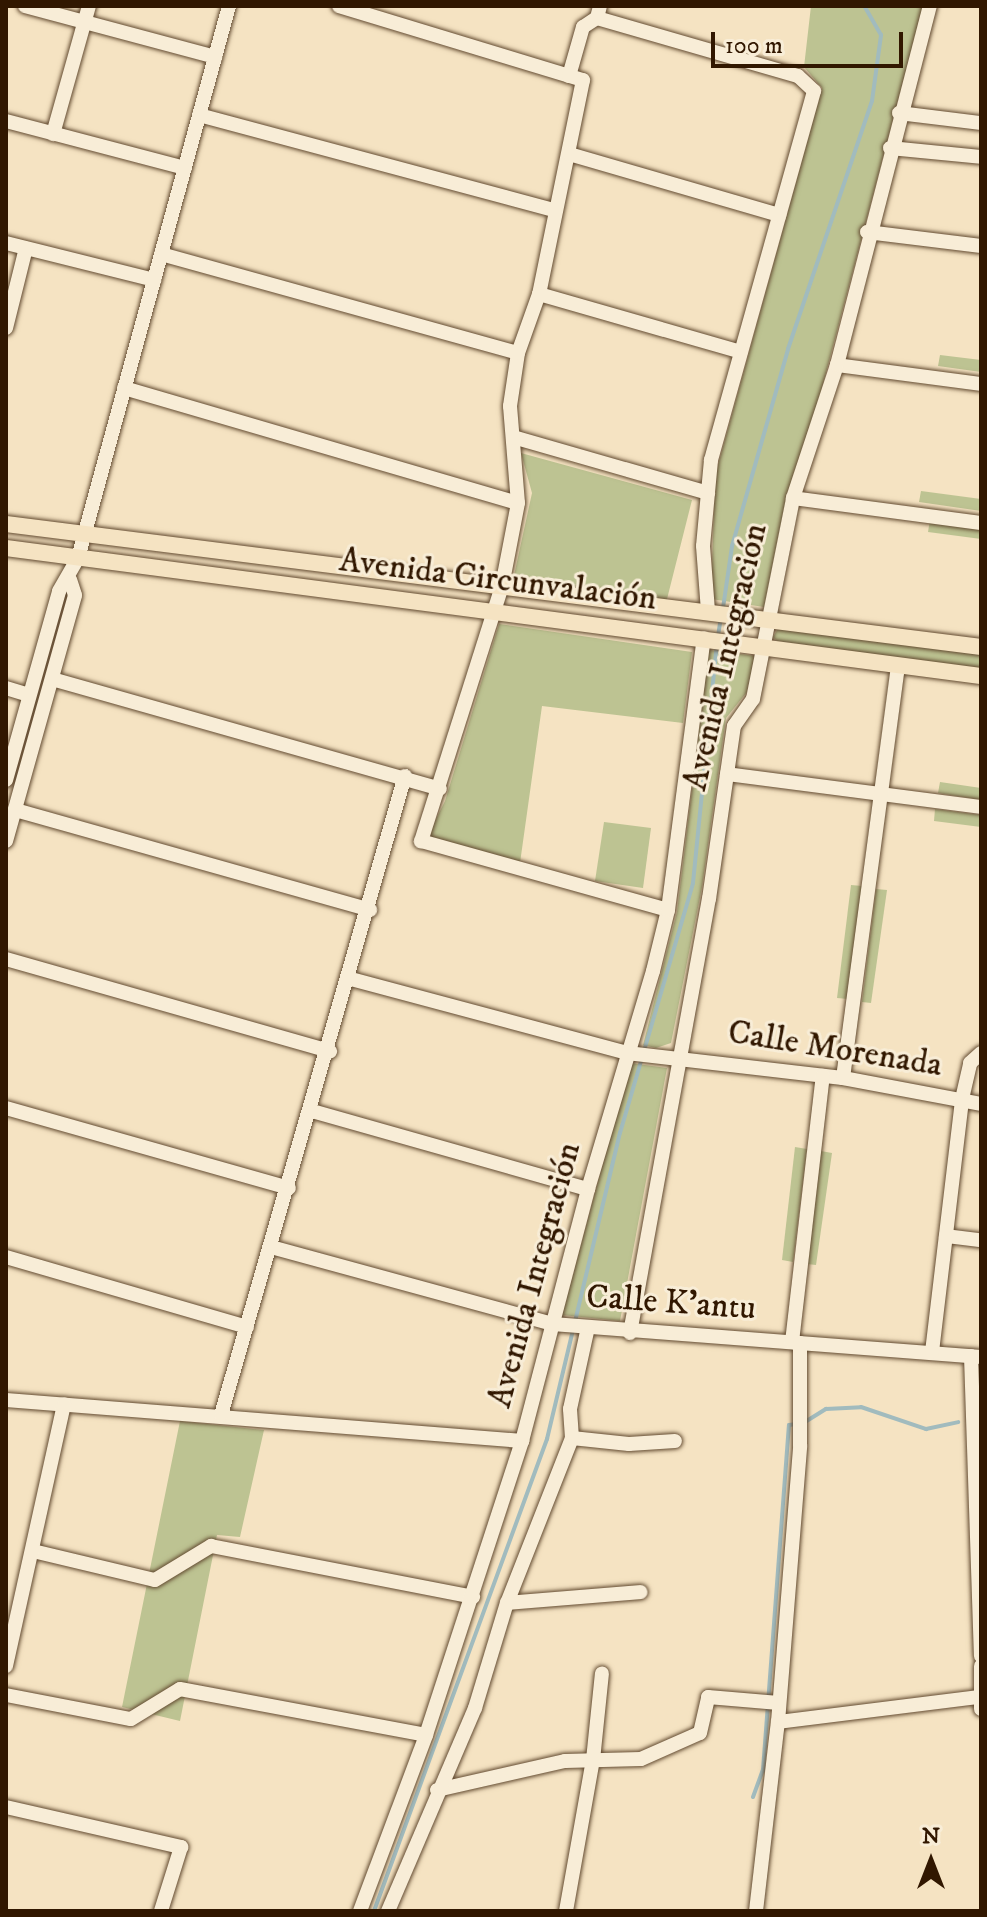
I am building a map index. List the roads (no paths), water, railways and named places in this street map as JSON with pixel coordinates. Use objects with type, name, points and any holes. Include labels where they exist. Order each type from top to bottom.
[{"type":"main road","name":"Avenida Circunvalación","points":[[6,524],[981,647]]},
{"type":"main road","name":"Avenida Circunvalación","points":[[6,548],[495,609],[981,676]]},
{"type":"street","points":[[25,6],[215,57]]},
{"type":"street","points":[[53,134],[89,6]]},
{"type":"street","points":[[6,780],[59,591],[70,580],[78,558],[82,534],[229,6]]},
{"type":"street","points":[[339,6],[583,80],[569,154],[553,210],[539,294],[518,353],[510,406],[518,503],[502,586],[421,841],[668,910]]},
{"type":"street","name":"Avenida Integración","points":[[630,1333],[734,726],[753,699],[793,498],[837,365],[867,232],[930,6]]},
{"type":"street","points":[[569,76],[583,27],[598,12],[798,76],[814,91],[711,460],[703,546],[718,613]]},
{"type":"street","points":[[899,113],[981,123]]},
{"type":"street","points":[[199,115],[553,210]]},
{"type":"street","points":[[6,121],[185,168]]},
{"type":"street","points":[[890,148],[981,157]]},
{"type":"street","points":[[569,154],[779,215]]},
{"type":"street","points":[[867,232],[981,246]]},
{"type":"street","points":[[6,243],[154,280]]},
{"type":"street","points":[[6,328],[26,248]]},
{"type":"street","points":[[161,254],[518,353]]},
{"type":"street","points":[[539,294],[741,352]]},
{"type":"street","points":[[837,365],[981,384]]},
{"type":"street","points":[[124,388],[518,503]]},
{"type":"street","points":[[513,437],[708,493]]},
{"type":"street","points":[[793,498],[981,523]]},
{"type":"street","points":[[6,841],[75,595],[70,580]]},
{"type":"street","name":"Avenida Integración","points":[[360,1911],[426,1735],[522,1441],[588,1189],[668,910],[714,639]]},
{"type":"street","points":[[843,1078],[898,666]]},
{"type":"street","points":[[52,679],[405,776],[440,789]]},
{"type":"street","points":[[6,688],[29,695]]},
{"type":"street","points":[[727,774],[981,807]]},
{"type":"street","points":[[221,1415],[351,979],[405,776]]},
{"type":"street","points":[[15,810],[370,910]]},
{"type":"street","points":[[6,959],[330,1051]]},
{"type":"street","name":"Calle Morenada","points":[[351,979],[627,1053],[679,1056],[843,1078],[981,1104]]},
{"type":"street","points":[[932,1352],[962,1099],[970,1063],[981,1053]]},
{"type":"street","points":[[756,1911],[778,1722],[800,1446],[796,1343],[823,1076]]},
{"type":"street","points":[[6,1108],[289,1188]]},
{"type":"street","points":[[312,1111],[588,1189]]},
{"type":"street","points":[[946,1236],[981,1240]]},
{"type":"street","name":"Calle K'antu","points":[[271,1247],[553,1324],[630,1333],[976,1357]]},
{"type":"street","points":[[6,1257],[247,1327]]},
{"type":"street","name":"Avenida Integración","points":[[388,1911],[437,1790],[475,1708],[507,1603],[572,1438],[570,1409],[579,1326]]},
{"type":"street","points":[[976,1357],[981,1656]]},
{"type":"street","points":[[6,1400],[522,1441]]},
{"type":"street","points":[[7,1658],[64,1404]]},
{"type":"street","points":[[572,1438],[629,1444],[675,1441]]},
{"type":"street","points":[[33,1551],[155,1580],[211,1546],[473,1597]]},
{"type":"street","points":[[507,1603],[641,1592]]},
{"type":"street","points":[[778,1722],[980,1703],[981,1666]]},
{"type":"street","points":[[566,1911],[593,1760],[602,1673]]},
{"type":"street","points":[[6,1695],[131,1719],[180,1689],[426,1735]]},
{"type":"street","points":[[437,1790],[565,1761],[641,1759],[700,1733],[708,1697],[779,1703]]},
{"type":"street","points":[[6,1807],[181,1847],[161,1911]]},
{"type":"waterway","points":[[723,608],[732,546],[788,349],[872,101],[881,35],[864,6]]},
{"type":"waterway","points":[[718,636],[721,617]]},
{"type":"waterway","points":[[374,1911],[547,1439],[620,1133],[693,883],[717,644]]},
{"type":"waterway","points":[[805,1422],[826,1409],[861,1407],[926,1429],[958,1422]]},
{"type":"waterway","points":[[753,1797],[763,1770],[789,1425],[796,1424]]}]
